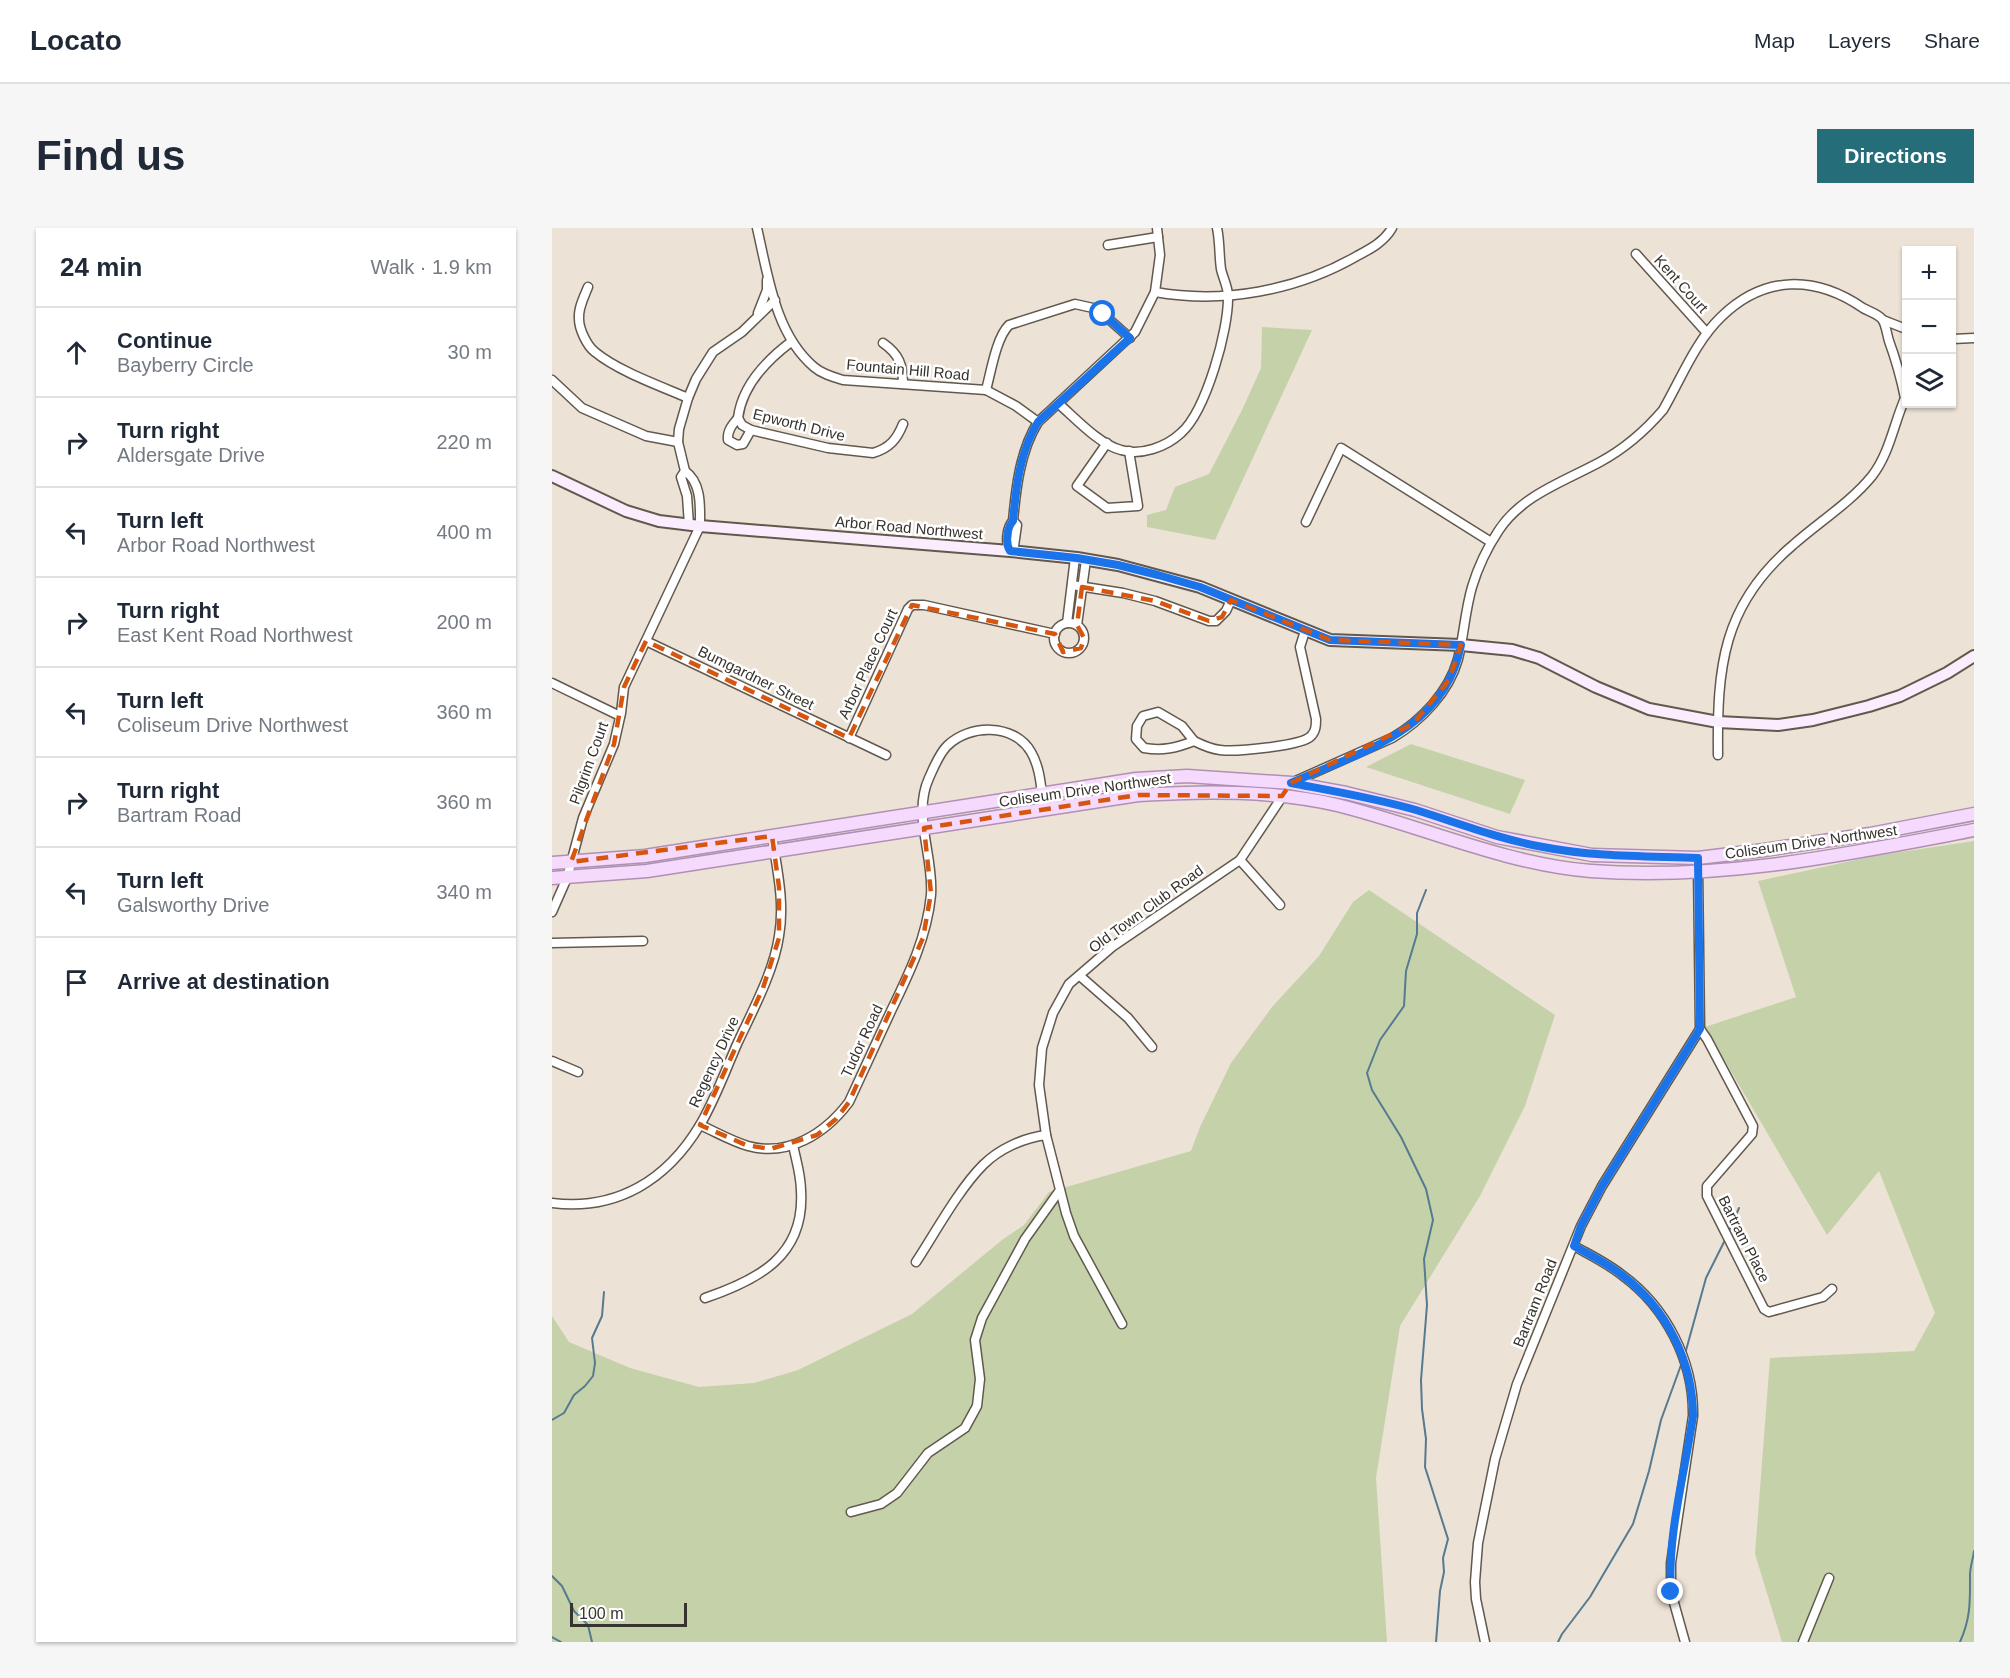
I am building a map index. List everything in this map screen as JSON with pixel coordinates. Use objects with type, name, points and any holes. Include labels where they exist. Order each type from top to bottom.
[{"type":"main road","name":"Coliseum Drive Northwest","points":[[552,862],[645,856],[1136,779],[1187,776],[1291,783],[1346,793],[1415,810],[1497,837],[1592,855],[1698,858],[1847,837],[1974,814]]},
{"type":"main road","name":"Coliseum Drive Northwest","points":[[552,878],[647,872],[1138,795],[1188,792],[1282,796],[1335,805],[1410,825],[1493,852],[1540,863],[1591,871],[1698,873],[1790,862],[1974,830]]},
{"type":"street","name":"Fountain Hill Road","points":[[757,228],[775,300],[791,342],[814,368],[830,376],[861,382],[986,390],[1016,406],[1038,422]]},
{"type":"street","points":[[1059,404],[1107,443],[1121,450],[1147,451],[1181,434],[1190,423],[1203,398],[1217,360],[1225,328],[1228,294],[1216,228]]},
{"type":"street","points":[[1155,292],[1201,298],[1274,289],[1325,272],[1369,249],[1384,239],[1392,228]]},
{"type":"street","points":[[1010,551],[1007,546],[1010,524],[1013,521],[1019,476],[1032,432],[1038,422],[1130,338],[1143,318],[1155,292],[1159,264],[1157,233],[1108,245]]},
{"type":"street","name":"Kent Court","points":[[1636,254],[1707,333]]},
{"type":"street","points":[[755,318],[766,291],[768,270]]},
{"type":"street","points":[[1291,783],[1404,730],[1439,695],[1455,668],[1471,588],[1478,568],[1501,527],[1524,504],[1544,490],[1603,460],[1654,421],[1663,410],[1707,333],[1734,305],[1774,286],[1796,284],[1827,288],[1845,296],[1883,320],[1902,327]]},
{"type":"street","points":[[588,287],[580,306],[579,320],[587,342],[594,351],[641,378],[688,398]]},
{"type":"street","points":[[694,526],[699,500],[693,477],[685,471],[678,442],[688,398],[696,379],[714,352],[742,332],[775,300]]},
{"type":"street","points":[[986,390],[1000,340],[1009,325],[1075,304],[1093,308],[1103,314],[1130,338]]},
{"type":"street","points":[[1883,320],[1902,379]]},
{"type":"street","points":[[1956,340],[1974,338]]},
{"type":"street","name":"Epworth Drive","points":[[791,342],[777,352],[760,370],[742,401],[738,418],[742,425],[751,430],[828,448],[873,453],[895,441],[903,423]]},
{"type":"street","points":[[884,343],[891,348],[901,362],[903,384]]},
{"type":"street","points":[[552,380],[582,408],[646,436],[678,442]]},
{"type":"street","points":[[1718,755],[1720,678],[1723,660],[1736,619],[1747,597],[1759,579],[1777,560],[1874,474],[1891,439],[1902,408]]},
{"type":"street","points":[[738,418],[728,434],[729,440],[737,445],[743,444],[751,430]]},
{"type":"street","points":[[1107,443],[1077,486],[1107,508],[1138,506],[1129,451]]},
{"type":"street","points":[[1306,522],[1341,448],[1491,543]]},
{"type":"street","points":[[685,471],[681,477],[694,526]]},
{"type":"street","name":"Arbor Road Northwest","points":[[552,476],[626,511],[659,521],[694,526],[1010,551],[1081,559],[1158,575],[1200,587],[1330,640],[1461,645],[1526,653],[1628,702],[1648,709],[1718,722],[1778,724],[1813,720],[1869,706],[1900,696],[1947,673],[1974,656]]},
{"type":"street","points":[[688,501],[699,500]]},
{"type":"street","name":"Pilgrim Court","points":[[552,912],[567,878],[584,818],[614,744],[624,687],[646,641],[694,526]]},
{"type":"street","points":[[1067,623],[1072,585],[1081,559]]},
{"type":"street","points":[[1077,625],[1082,587],[1081,559]]},
{"type":"street","points":[[1072,585],[1155,601],[1209,621],[1216,621],[1222,617],[1231,600]]},
{"type":"street","name":"Arbor Place Court","points":[[849,738],[908,609],[912,605],[924,605],[1054,634]]},
{"type":"street","points":[[1067,623],[1077,625],[1084,638],[1081,648],[1068,654],[1059,650],[1054,641],[1054,634],[1058,628],[1067,623]]},
{"type":"street","points":[[1194,741],[1174,749],[1159,751],[1144,748],[1136,739],[1137,726],[1143,716],[1158,712],[1182,726],[1194,741],[1212,749],[1236,750],[1289,744],[1312,736],[1316,719],[1300,647],[1305,631]]},
{"type":"street","name":"Bumgardner Street","points":[[646,641],[886,755]]},
{"type":"street","points":[[552,683],[620,716]]},
{"type":"street","name":"Tudor Road","points":[[700,1125],[746,1145],[770,1149],[793,1145],[817,1135],[836,1119],[849,1102],[923,938],[931,893],[922,813],[924,792],[942,753],[954,740],[973,731],[991,729],[1012,735],[1026,745],[1037,767],[1044,809]]},
{"type":"street","name":"Old Town Club Road","points":[[1122,1324],[1074,1236],[1067,1217],[1046,1136],[1039,1085],[1042,1048],[1053,1013],[1069,984],[1112,947],[1240,860],[1291,783]]},
{"type":"street","name":"Regency Drive","points":[[552,1203],[581,1205],[630,1193],[668,1167],[700,1125],[763,988],[779,938],[781,918],[772,836]]},
{"type":"street","points":[[1698,858],[1700,1029]]},
{"type":"street","points":[[1240,860],[1280,905]]},
{"type":"street","points":[[552,943],[643,941]]},
{"type":"street","points":[[1080,976],[1128,1018],[1152,1047]]},
{"type":"street","name":"Bartram Road","points":[[1485,1642],[1477,1606],[1475,1582],[1478,1543],[1500,1441],[1517,1384],[1581,1226],[1602,1186],[1700,1029]]},
{"type":"street","name":"Bartram Place","points":[[1700,1029],[1707,1038],[1753,1126],[1752,1134],[1707,1186],[1707,1196],[1764,1309],[1769,1312],[1822,1297],[1832,1289]]},
{"type":"street","points":[[552,1061],[578,1072]]},
{"type":"street","points":[[916,1262],[983,1165],[1018,1142],[1032,1137],[1046,1136]]},
{"type":"street","points":[[705,1298],[730,1290],[765,1272],[773,1265],[791,1238],[797,1226],[801,1204],[800,1176],[793,1145]]},
{"type":"street","points":[[851,1512],[881,1504],[897,1493],[928,1453],[965,1428],[978,1406],[980,1379],[975,1340],[982,1318],[1025,1239],[1060,1190]]},
{"type":"street","points":[[1574,1246],[1623,1275],[1651,1302],[1668,1324],[1689,1374],[1693,1416],[1674,1535],[1670,1578],[1674,1606],[1685,1642]]},
{"type":"street","points":[[1803,1642],[1829,1578]]},
{"type":"highlighted area","points":[[1082,587],[1155,601],[1209,621],[1222,617],[1231,600],[1330,640],[1461,645],[1449,680],[1413,724],[1291,783],[1282,796],[1138,795],[924,828],[931,893],[923,938],[849,1102],[836,1119],[817,1135],[770,1149],[746,1145],[700,1125],[763,988],[779,938],[779,887],[772,836],[571,862],[614,744],[624,687],[646,641],[849,738],[912,605],[1055,634],[1063,652],[1081,648],[1084,638],[1077,625]]},
{"type":"green space","points":[[1262,327],[1312,330],[1215,540],[1147,527],[1147,515],[1166,510],[1175,487],[1209,474],[1261,368]]},
{"type":"green space","points":[[1411,744],[1525,780],[1510,814],[1366,767]]},
{"type":"green space","points":[[1974,841],[1974,1642],[1782,1642],[1755,1554],[1770,1358],[1914,1351],[1935,1313],[1879,1171],[1827,1235],[1705,1027],[1796,997],[1758,881],[1874,856]]},
{"type":"green space","points":[[1369,890],[1555,1015],[1525,1106],[1480,1196],[1400,1326],[1376,1478],[1387,1642],[552,1642],[552,1316],[569,1342],[630,1368],[699,1387],[754,1383],[798,1370],[912,1314],[1002,1240],[1024,1225],[1049,1192],[1191,1151],[1231,1063],[1272,1007],[1319,956],[1353,902]]},
{"type":"waterway","points":[[1426,890],[1417,913],[1417,934],[1406,971],[1404,1006],[1380,1040],[1367,1073],[1372,1090],[1401,1137],[1426,1189],[1433,1220],[1424,1259],[1427,1305],[1421,1380],[1426,1439],[1425,1467],[1448,1539],[1443,1558],[1444,1572],[1440,1591],[1436,1642]]},
{"type":"waterway","points":[[1728,1233],[1739,1208]]},
{"type":"waterway","points":[[1685,1354],[1706,1278],[1726,1238]]},
{"type":"waterway","points":[[552,1420],[564,1413],[574,1395],[593,1376],[595,1363],[592,1338],[602,1316],[604,1292]]},
{"type":"waterway","points":[[1558,1642],[1590,1597],[1633,1524],[1661,1420],[1681,1365]]},
{"type":"waterway","points":[[1960,1642],[1968,1617],[1970,1572],[1974,1551]]},
{"type":"waterway","points":[[552,1576],[562,1586],[574,1611],[588,1625],[592,1642]]},
{"type":"waterway","points":[[552,1637],[561,1642]]},
{"type":"route","points":[[1103,314],[1130,338],[1038,422],[1032,432],[1022,463],[1013,521],[1010,524],[1007,546],[1010,551],[1077,558],[1158,575],[1200,587],[1330,640],[1461,645],[1449,680],[1413,724],[1392,738],[1291,783],[1346,793],[1415,810],[1497,837],[1543,847],[1592,855],[1698,858],[1700,1029],[1602,1186],[1581,1226],[1574,1246],[1623,1275],[1651,1302],[1668,1324],[1689,1374],[1693,1416],[1674,1535],[1671,1592]]}]
